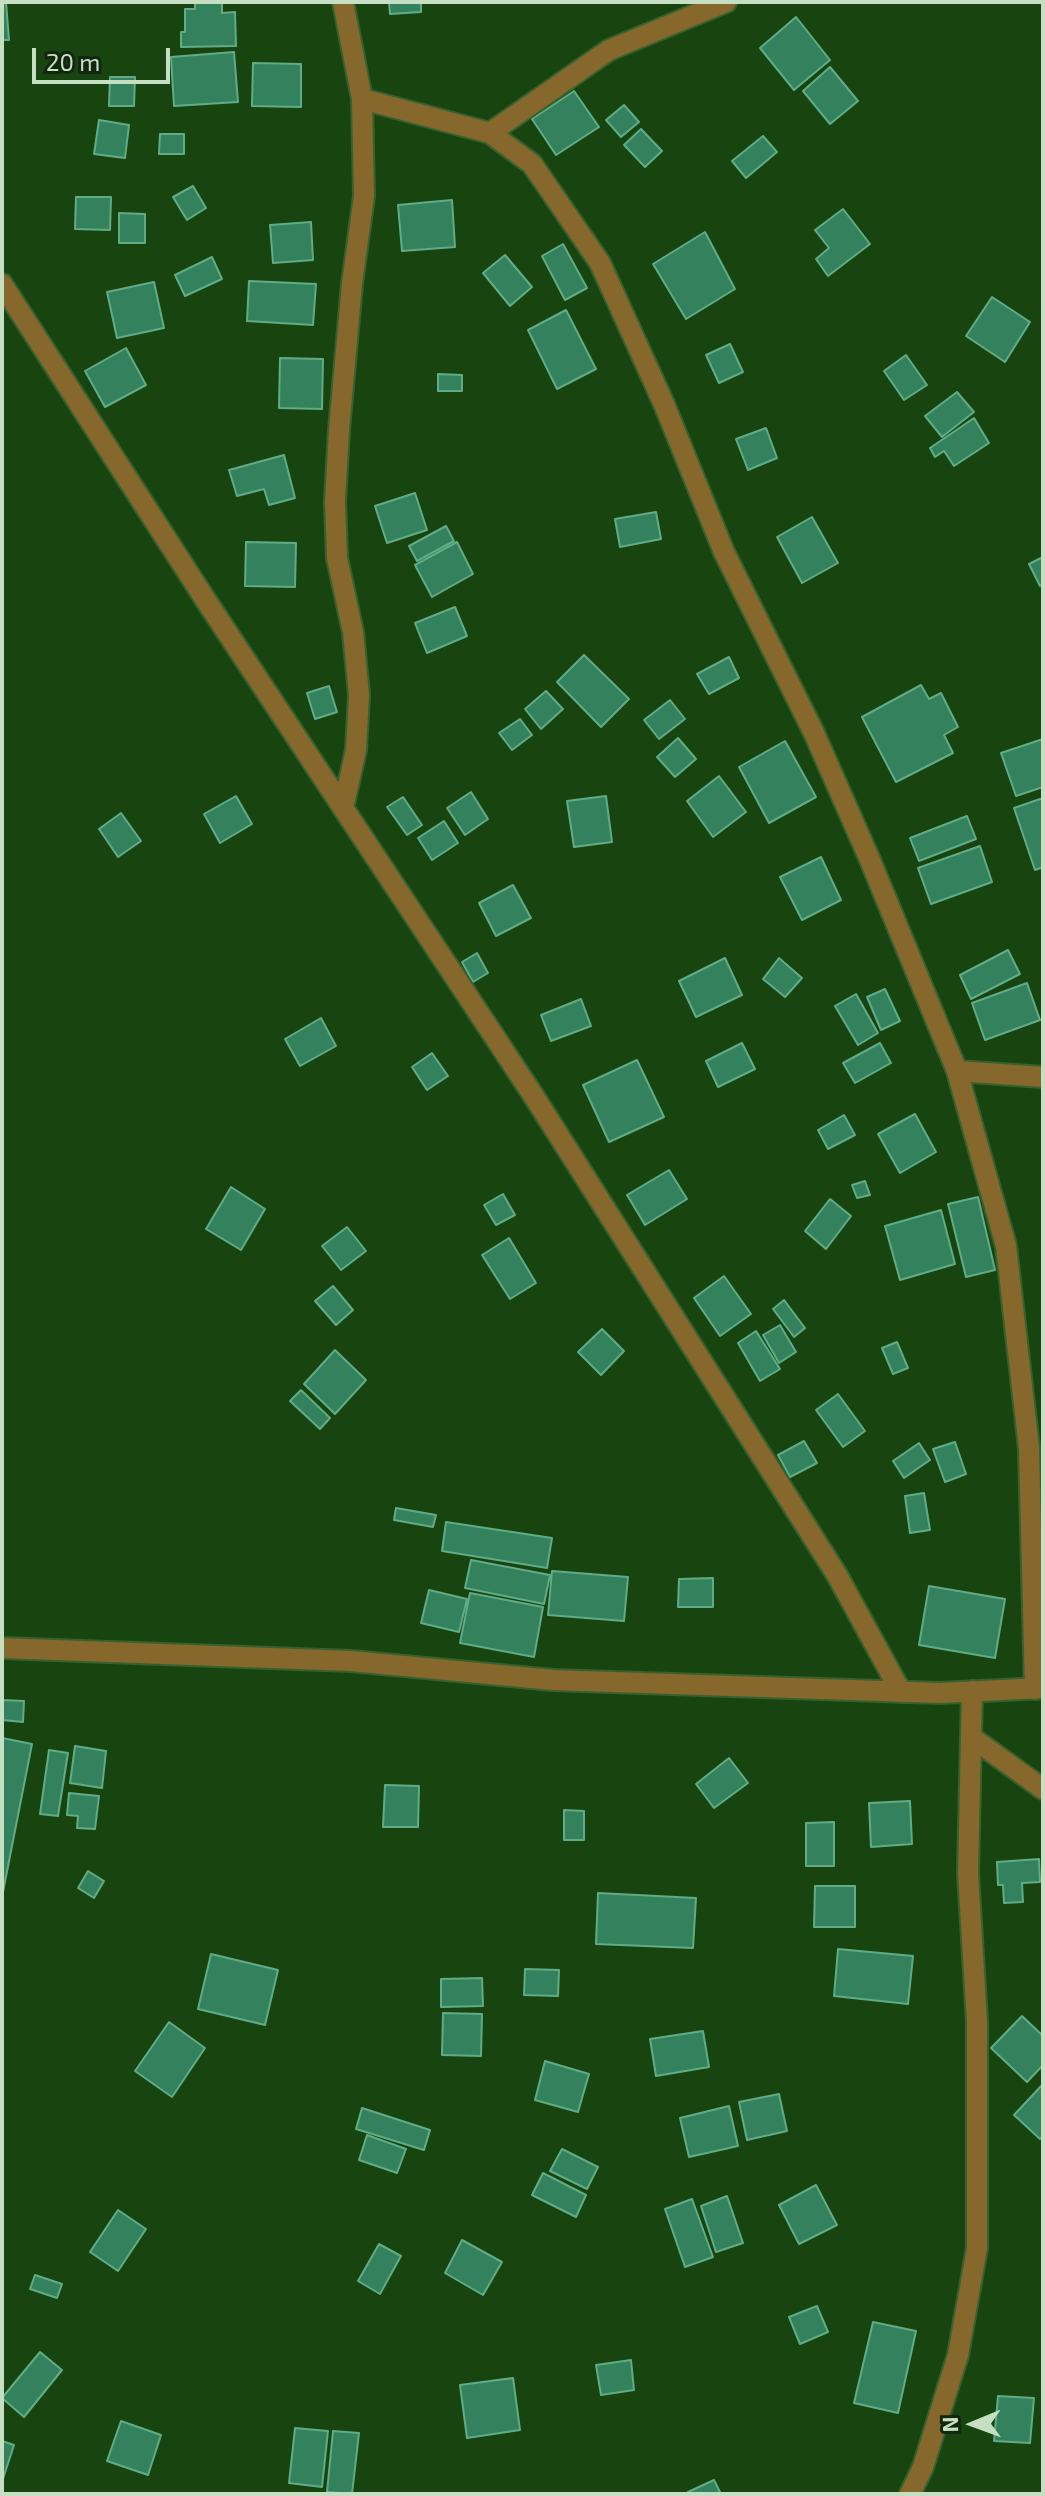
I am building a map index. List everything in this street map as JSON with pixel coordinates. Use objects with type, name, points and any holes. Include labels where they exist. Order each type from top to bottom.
[{"type":"street","points":[[343,2],[362,99],[364,196],[348,328],[335,501],[337,558],[353,632],[359,695],[356,750],[343,808]]},
{"type":"street","points":[[490,133],[609,50],[726,2]]},
{"type":"street","points":[[2,1648],[351,1661],[553,1680],[901,1692],[1039,1689],[1029,1448],[1006,1246],[957,1071],[839,790],[724,552],[664,404],[600,263],[532,164],[490,133],[362,99]]},
{"type":"street","points":[[2,284],[535,1098],[837,1575],[901,1692]]},
{"type":"street","points":[[957,1071],[1043,1077]]},
{"type":"street","points":[[910,2494],[923,2467],[958,2355],[977,2248],[977,2022],[968,1873],[972,1691]]},
{"type":"street","points":[[971,1737],[1043,1789]]},
{"type":"building","points":[[2,2],[6,2],[9,40],[2,40]]},
{"type":"building","points":[[195,2],[222,2],[222,13],[235,12],[236,46],[181,47],[181,32],[185,32],[185,9],[195,9]]},
{"type":"building","points":[[389,2],[421,2],[421,12],[390,14]]},
{"type":"building","points":[[796,17],[830,60],[794,90],[760,48]]},
{"type":"building","points":[[234,52],[238,102],[174,106],[171,57]]},
{"type":"building","points":[[253,63],[301,64],[301,107],[252,106]]},
{"type":"building","points":[[830,67],[858,101],[830,124],[803,91]]},
{"type":"building","points":[[110,77],[135,77],[134,106],[109,106]]},
{"type":"building","points":[[574,91],[599,127],[556,155],[532,119]]},
{"type":"building","points":[[624,105],[639,122],[621,137],[606,120]]},
{"type":"building","points":[[99,120],[129,125],[125,158],[94,154]]},
{"type":"building","points":[[641,129],[662,151],[645,167],[624,145]]},
{"type":"building","points":[[160,134],[184,134],[184,154],[159,154]]},
{"type":"building","points":[[763,136],[777,152],[746,178],[732,161]]},
{"type":"building","points":[[193,186],[206,208],[187,220],[173,197]]},
{"type":"building","points":[[76,197],[111,197],[110,230],[75,229]]},
{"type":"building","points":[[452,200],[455,247],[402,251],[398,205]]},
{"type":"building","points":[[843,209],[870,244],[828,276],[816,259],[829,248],[815,230]]},
{"type":"building","points":[[119,213],[145,214],[145,243],[119,243]]},
{"type":"building","points":[[311,222],[313,260],[273,263],[270,225]]},
{"type":"building","points":[[705,232],[735,289],[686,319],[653,264]]},
{"type":"building","points":[[563,244],[587,288],[565,300],[542,256]]},
{"type":"building","points":[[505,255],[532,287],[510,306],[483,273]]},
{"type":"building","points":[[212,257],[222,279],[185,296],[175,275]]},
{"type":"building","points":[[249,281],[316,284],[313,325],[247,321]]},
{"type":"building","points":[[154,282],[164,328],[117,338],[107,292]]},
{"type":"building","points":[[992,297],[1030,322],[1005,362],[966,336]]},
{"type":"building","points":[[566,310],[596,369],[557,389],[528,330]]},
{"type":"building","points":[[730,344],[743,372],[719,383],[706,355]]},
{"type":"building","points":[[126,348],[146,385],[105,407],[85,371]]},
{"type":"building","points":[[906,355],[927,385],[904,400],[884,371]]},
{"type":"building","points":[[280,358],[323,359],[322,409],[279,408]]},
{"type":"building","points":[[438,374],[462,375],[462,391],[438,391]]},
{"type":"building","points":[[957,392],[974,412],[942,437],[925,416]]},
{"type":"building","points":[[974,418],[989,443],[954,466],[944,451],[935,457],[930,448]]},
{"type":"building","points":[[766,428],[777,458],[748,470],[736,439]]},
{"type":"building","points":[[284,455],[295,498],[269,505],[264,489],[237,496],[229,470]]},
{"type":"building","points":[[415,493],[427,530],[387,543],[375,506]]},
{"type":"building","points":[[656,512],[661,539],[620,547],[615,519]]},
{"type":"building","points":[[812,517],[838,563],[802,583],[777,537]]},
{"type":"building","points":[[446,526],[454,541],[417,561],[409,546]]},
{"type":"building","points":[[246,542],[296,543],[295,587],[245,586]]},
{"type":"building","points":[[457,542],[473,574],[432,597],[415,565]]},
{"type":"building","points":[[1043,557],[1043,584],[1040,586],[1029,564]]},
{"type":"building","points":[[455,607],[467,636],[427,653],[415,623]]},
{"type":"building","points":[[584,655],[629,699],[601,727],[557,682]]},
{"type":"building","points":[[729,657],[739,678],[709,694],[697,674]]},
{"type":"building","points":[[921,685],[929,699],[941,693],[958,727],[944,735],[953,753],[896,782],[862,717]]},
{"type":"building","points":[[329,686],[337,712],[315,719],[307,693]]},
{"type":"building","points":[[546,691],[563,709],[541,729],[525,709]]},
{"type":"building","points":[[670,700],[685,719],[659,739],[644,720]]},
{"type":"building","points":[[520,719],[532,735],[512,750],[499,733]]},
{"type":"building","points":[[678,738],[696,759],[675,777],[657,757]]},
{"type":"building","points":[[1043,739],[1043,787],[1016,796],[1001,753]]},
{"type":"building","points":[[785,741],[816,797],[769,823],[739,767]]},
{"type":"building","points":[[719,776],[746,812],[713,837],[687,801]]},
{"type":"building","points":[[471,792],[488,819],[465,835],[447,808]]},
{"type":"building","points":[[236,796],[252,824],[220,843],[204,814]]},
{"type":"building","points":[[606,796],[612,842],[574,847],[567,801]]},
{"type":"building","points":[[403,797],[422,825],[407,835],[387,807]]},
{"type":"building","points":[[1043,798],[1043,867],[1035,870],[1014,808]]},
{"type":"building","points":[[121,813],[141,841],[118,857],[99,829]]},
{"type":"building","points":[[967,816],[976,839],[919,861],[910,838]]},
{"type":"building","points":[[444,821],[458,843],[432,860],[418,838]]},
{"type":"building","points":[[980,846],[992,882],[931,904],[918,868]]},
{"type":"building","points":[[821,857],[841,900],[802,920],[780,877]]},
{"type":"building","points":[[513,885],[531,918],[496,936],[479,903]]},
{"type":"building","points":[[1008,950],[1020,974],[971,999],[960,975]]},
{"type":"building","points":[[477,953],[488,973],[473,982],[462,962]]},
{"type":"building","points":[[725,958],[742,995],[696,1017],[679,981]]},
{"type":"building","points":[[779,958],[802,978],[785,997],[763,979]]},
{"type":"building","points":[[1027,983],[1040,1020],[985,1040],[972,1003]]},
{"type":"building","points":[[885,989],[900,1021],[881,1030],[867,997]]},
{"type":"building","points":[[856,994],[878,1033],[858,1045],[835,1006]]},
{"type":"building","points":[[581,999],[591,1026],[551,1041],[541,1015]]},
{"type":"building","points":[[321,1018],[336,1046],[300,1066],[285,1039]]},
{"type":"building","points":[[742,1043],[755,1069],[718,1087],[706,1061]]},
{"type":"building","points":[[880,1043],[891,1063],[855,1083],[843,1063]]},
{"type":"building","points":[[432,1053],[448,1076],[427,1090],[412,1067]]},
{"type":"building","points":[[637,1060],[664,1117],[609,1142],[583,1085]]},
{"type":"building","points":[[915,1114],[936,1152],[900,1173],[878,1134]]},
{"type":"building","points":[[844,1115],[855,1135],[828,1149],[818,1130]]},
{"type":"building","points":[[669,1170],[687,1199],[645,1225],[627,1195]]},
{"type":"building","points":[[865,1181],[870,1195],[857,1198],[852,1185]]},
{"type":"building","points":[[231,1187],[265,1209],[241,1250],[206,1229]]},
{"type":"building","points":[[503,1194],[515,1215],[496,1225],[484,1205]]},
{"type":"building","points":[[978,1197],[995,1270],[966,1277],[948,1204]]},
{"type":"building","points":[[830,1199],[851,1216],[826,1249],[805,1231]]},
{"type":"building","points":[[941,1210],[955,1264],[900,1280],[885,1226]]},
{"type":"building","points":[[347,1227],[366,1251],[341,1270],[322,1246]]},
{"type":"building","points":[[509,1238],[536,1283],[510,1299],[482,1255]]},
{"type":"building","points":[[724,1276],[751,1314],[720,1336],[694,1298]]},
{"type":"building","points":[[333,1286],[353,1310],[336,1325],[315,1301]]},
{"type":"building","points":[[784,1300],[805,1328],[794,1337],[773,1309]]},
{"type":"building","points":[[780,1325],[796,1352],[779,1363],[763,1335]]},
{"type":"building","points":[[602,1329],[624,1351],[601,1375],[578,1352]]},
{"type":"building","points":[[756,1331],[780,1369],[760,1381],[738,1343]]},
{"type":"building","points":[[897,1342],[908,1368],[893,1374],[882,1348]]},
{"type":"building","points":[[335,1350],[366,1380],[335,1414],[304,1384]]},
{"type":"building","points":[[301,1390],[330,1418],[320,1429],[290,1401]]},
{"type":"building","points":[[838,1394],[865,1431],[843,1447],[816,1410]]},
{"type":"building","points":[[804,1441],[817,1463],[790,1477],[778,1455]]},
{"type":"building","points":[[955,1442],[966,1474],[945,1482],[933,1449]]},
{"type":"building","points":[[919,1443],[930,1460],[904,1478],[893,1461]]},
{"type":"building","points":[[924,1493],[930,1530],[910,1533],[905,1496]]},
{"type":"building","points":[[396,1508],[436,1515],[433,1527],[394,1520]]},
{"type":"building","points":[[446,1522],[552,1538],[547,1568],[442,1551]]},
{"type":"building","points":[[471,1560],[550,1575],[544,1604],[465,1588]]},
{"type":"building","points":[[552,1571],[628,1577],[624,1621],[548,1615]]},
{"type":"building","points":[[713,1578],[713,1607],[678,1607],[679,1579]]},
{"type":"building","points":[[929,1586],[1005,1599],[995,1658],[919,1645]]},
{"type":"building","points":[[429,1590],[467,1599],[459,1632],[421,1623]]},
{"type":"building","points":[[470,1593],[543,1607],[534,1657],[460,1643]]},
{"type":"building","points":[[2,1700],[24,1701],[23,1722],[2,1720]]},
{"type":"building","points":[[2,1738],[32,1744],[2,1897]]},
{"type":"building","points":[[75,1746],[106,1751],[102,1788],[70,1783]]},
{"type":"building","points":[[49,1750],[68,1753],[58,1816],[40,1814]]},
{"type":"building","points":[[729,1758],[748,1783],[714,1808],[696,1784]]},
{"type":"building","points":[[385,1785],[419,1786],[418,1827],[383,1827]]},
{"type":"building","points":[[69,1793],[99,1796],[95,1829],[77,1828],[78,1816],[67,1815]]},
{"type":"building","points":[[910,1801],[912,1844],[871,1847],[869,1803]]},
{"type":"building","points":[[564,1810],[584,1811],[584,1840],[564,1840]]},
{"type":"building","points":[[834,1822],[834,1866],[806,1866],[806,1823]]},
{"type":"building","points":[[1039,1859],[1040,1882],[1022,1883],[1023,1902],[1004,1903],[1003,1885],[998,1885],[997,1862]]},
{"type":"building","points":[[88,1871],[104,1881],[94,1898],[78,1888]]},
{"type":"building","points":[[815,1886],[855,1886],[855,1927],[814,1927]]},
{"type":"building","points":[[598,1893],[696,1898],[693,1948],[596,1944]]},
{"type":"building","points":[[838,1949],[913,1956],[908,2004],[834,1996]]},
{"type":"building","points":[[211,1954],[278,1970],[265,2025],[198,2009]]},
{"type":"building","points":[[525,1969],[559,1970],[558,1996],[524,1995]]},
{"type":"building","points":[[482,1978],[483,2006],[441,2007],[441,1979]]},
{"type":"building","points":[[443,2013],[482,2014],[481,2056],[442,2055]]},
{"type":"building","points":[[1022,2016],[1043,2036],[1043,2065],[1027,2082],[991,2048]]},
{"type":"building","points":[[169,2022],[205,2048],[172,2097],[135,2071]]},
{"type":"building","points":[[703,2031],[709,2067],[656,2076],[650,2039]]},
{"type":"building","points":[[545,2061],[589,2074],[578,2112],[535,2100]]},
{"type":"building","points":[[1043,2084],[1043,2136],[1040,2139],[1014,2115]]},
{"type":"building","points":[[779,2094],[787,2131],[747,2140],[739,2102]]},
{"type":"building","points":[[729,2106],[738,2146],[689,2157],[680,2118]]},
{"type":"building","points":[[362,2108],[430,2130],[424,2150],[356,2129]]},
{"type":"building","points":[[367,2135],[406,2149],[397,2173],[359,2160]]},
{"type":"building","points":[[562,2149],[598,2167],[587,2189],[550,2171]]},
{"type":"building","points":[[543,2173],[586,2195],[576,2217],[532,2195]]},
{"type":"building","points":[[816,2185],[837,2225],[799,2244],[779,2205]]},
{"type":"building","points":[[727,2196],[743,2243],[716,2252],[701,2206]]},
{"type":"building","points":[[692,2199],[713,2257],[685,2267],[665,2209]]},
{"type":"building","points":[[118,2210],[146,2229],[118,2271],[90,2252]]},
{"type":"building","points":[[462,2240],[502,2262],[483,2295],[445,2273]]},
{"type":"building","points":[[379,2244],[401,2256],[380,2294],[358,2281]]},
{"type":"building","points":[[35,2275],[62,2284],[57,2298],[30,2289]]},
{"type":"building","points":[[817,2306],[828,2332],[800,2344],[789,2317]]},
{"type":"building","points":[[873,2322],[916,2331],[898,2413],[854,2403]]},
{"type":"building","points":[[40,2352],[62,2370],[24,2417],[2,2398]]},
{"type":"building","points":[[631,2360],[634,2390],[601,2395],[596,2365]]},
{"type":"building","points":[[513,2378],[520,2430],[467,2438],[460,2385]]},
{"type":"building","points":[[998,2396],[1034,2398],[1030,2443],[994,2441]]},
{"type":"building","points":[[121,2421],[161,2435],[148,2475],[107,2461]]},
{"type":"building","points":[[295,2428],[328,2431],[322,2487],[289,2483]]},
{"type":"building","points":[[333,2431],[359,2433],[352,2494],[327,2492]]},
{"type":"building","points":[[2,2441],[14,2445],[2,2482]]},
{"type":"building","points":[[714,2480],[721,2494],[688,2494],[688,2492]]}]
